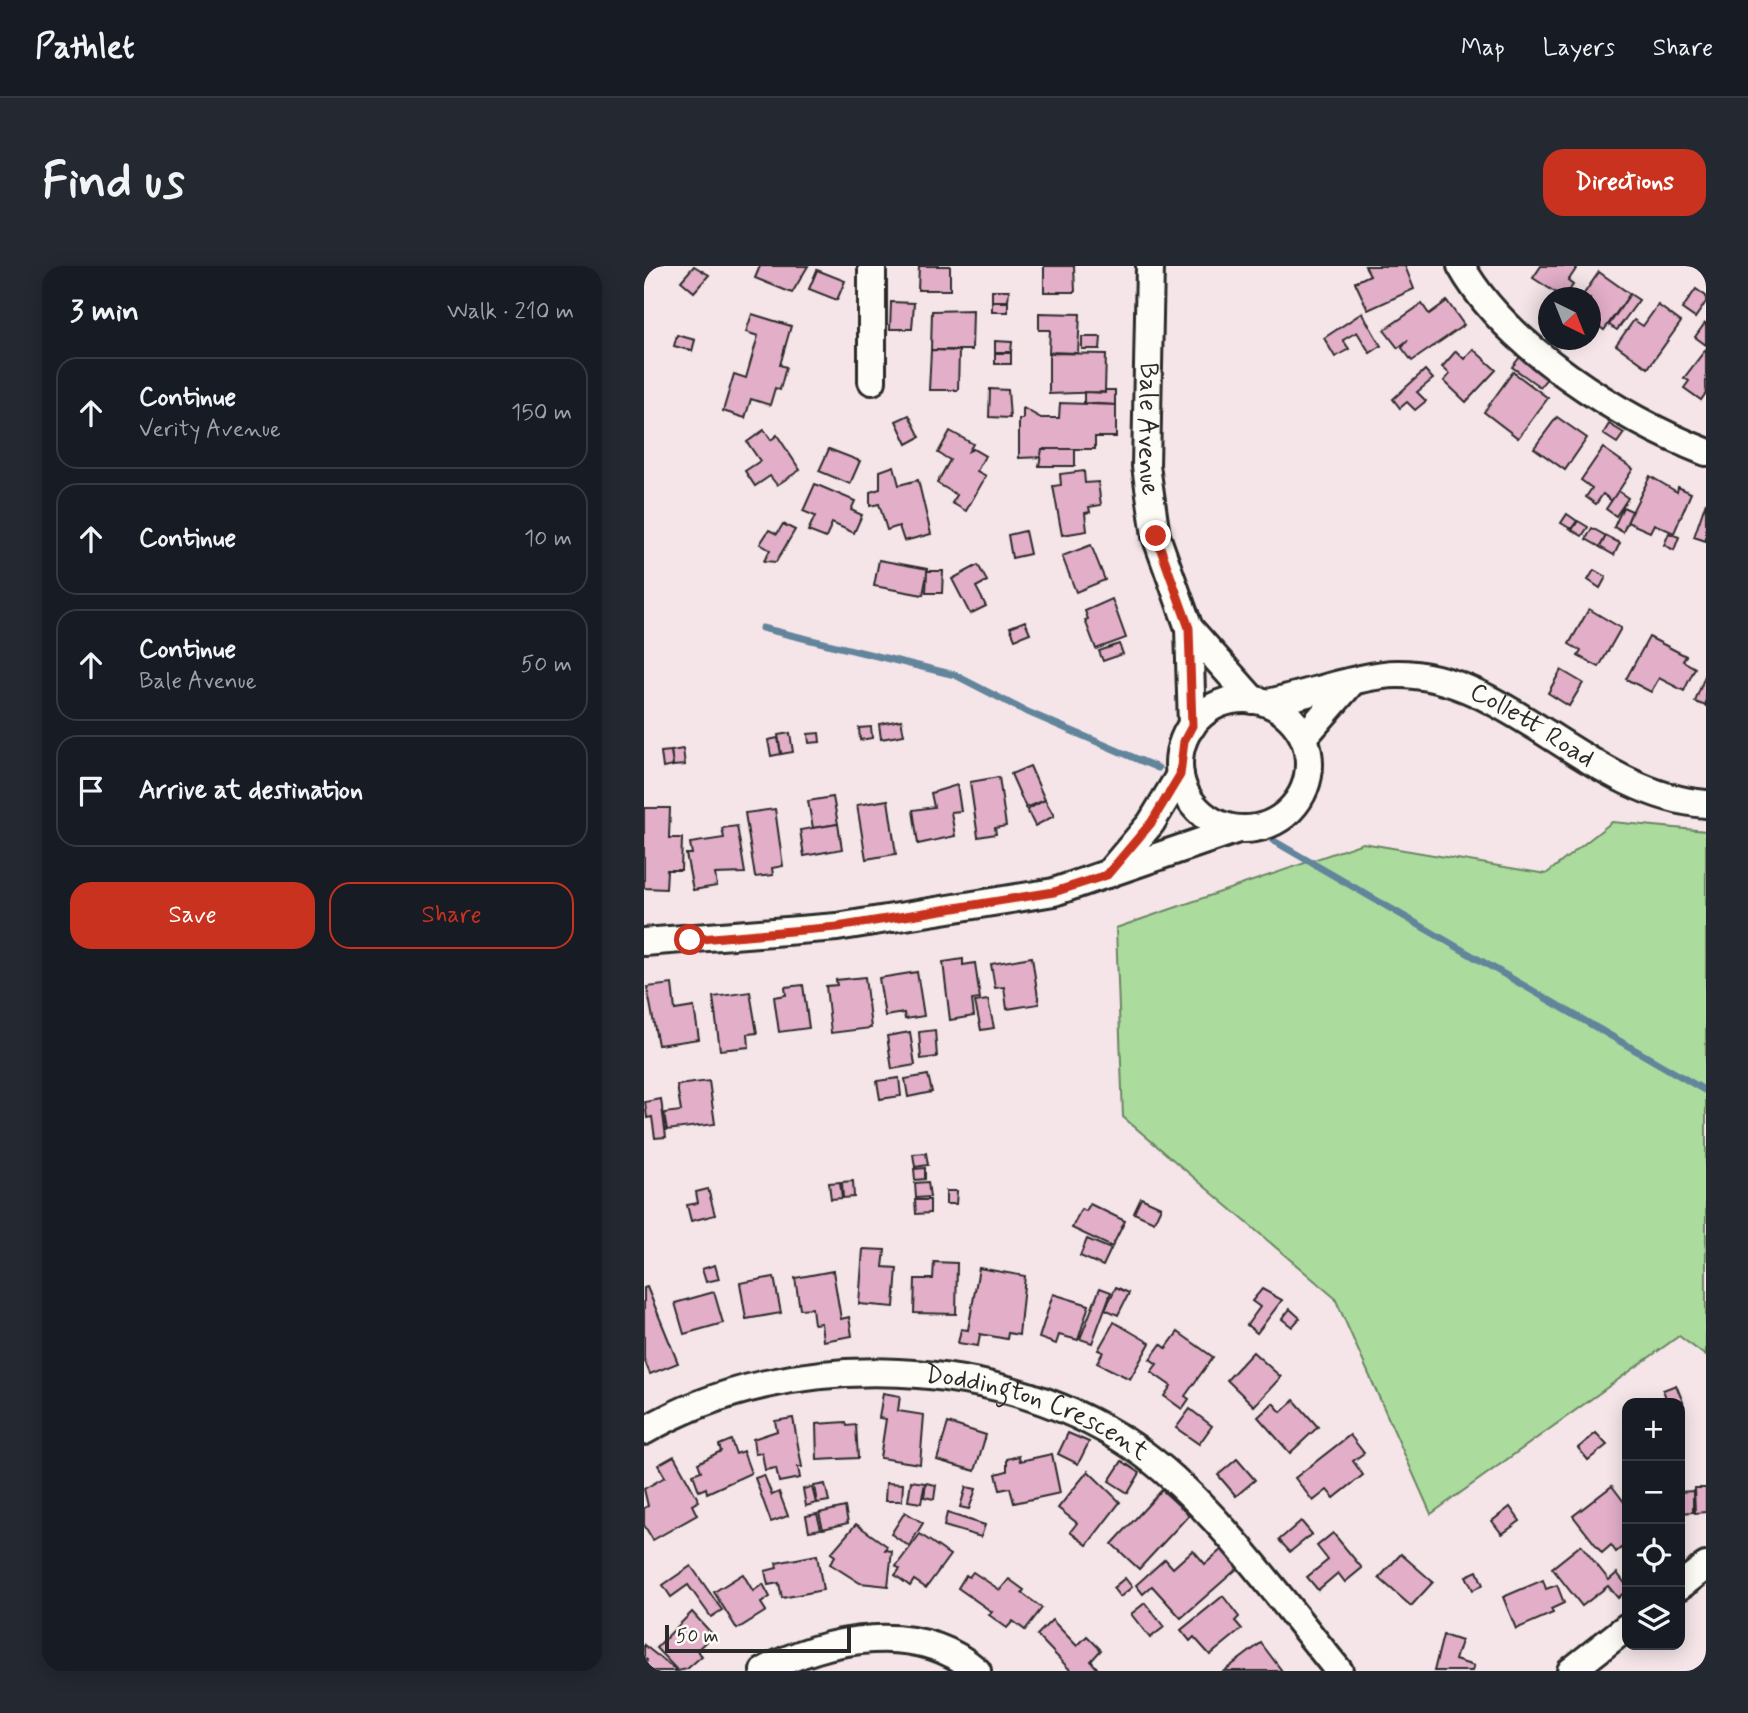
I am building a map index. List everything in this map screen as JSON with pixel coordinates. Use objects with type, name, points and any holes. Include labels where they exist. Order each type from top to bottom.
[{"type":"street","points":[[872,266],[872,381]]},
{"type":"street","name":"Bale Avenue","points":[[1150,266],[1146,466],[1150,508],[1172,584],[1189,628],[1192,726]]},
{"type":"street","points":[[1461,266],[1499,318],[1573,379],[1631,417],[1706,452]]},
{"type":"street","name":"Bale Avenue","points":[[1189,628],[1260,701]]},
{"type":"street","name":"Collett Road","points":[[1260,701],[1394,674],[1451,682],[1503,709],[1615,777],[1652,793],[1706,804]]},
{"type":"street","points":[[1304,737],[1350,684]]},
{"type":"street","points":[[644,942],[837,927],[1054,892],[1107,875],[1238,829],[1271,823],[1297,802],[1309,770],[1304,737],[1295,723],[1260,701],[1220,704],[1205,713],[1192,726],[1184,741],[1180,775],[1151,823],[1107,875]]},
{"type":"street","points":[[1180,775],[1194,806],[1222,825],[1238,829]]},
{"type":"street","name":"Doddington Crescent","points":[[644,1431],[677,1411],[759,1385],[841,1372],[916,1374],[1036,1398],[1090,1421],[1146,1456],[1240,1549],[1339,1671]]},
{"type":"street","points":[[1685,1582],[1706,1566]]},
{"type":"street","points":[[1571,1671],[1622,1631]]},
{"type":"street","points":[[764,1671],[793,1655],[831,1645],[889,1639],[928,1645],[977,1671]]},
{"type":"green space","points":[[1612,822],[1706,831],[1706,1356],[1679,1336],[1431,1514],[1335,1298],[1123,1117],[1116,928],[1363,843],[1546,874]]},
{"type":"building","points":[[694,266],[709,275],[694,292],[681,281]]},
{"type":"building","points":[[760,266],[808,266],[792,293],[755,278]]},
{"type":"building","points":[[919,266],[950,266],[950,290],[918,290]]},
{"type":"building","points":[[1044,266],[1074,266],[1075,292],[1044,292]]},
{"type":"building","points":[[1365,266],[1405,266],[1414,289],[1368,310],[1355,282],[1370,275]]},
{"type":"building","points":[[1541,266],[1578,266],[1568,281],[1573,285],[1572,287],[1547,287],[1533,278]]},
{"type":"building","points":[[817,270],[845,281],[837,300],[809,289]]},
{"type":"building","points":[[1599,272],[1630,294],[1604,330],[1601,328],[1601,287],[1589,287]]},
{"type":"building","points":[[1696,289],[1706,296],[1706,302],[1695,318],[1682,309]]},
{"type":"building","points":[[992,290],[1009,290],[1008,301],[992,301]]},
{"type":"building","points":[[1630,294],[1639,300],[1617,330],[1609,325]]},
{"type":"building","points":[[1447,301],[1464,325],[1412,361],[1402,348],[1408,340],[1398,348],[1384,330],[1422,304],[1429,314]]},
{"type":"building","points":[[891,302],[914,303],[912,329],[890,329]]},
{"type":"building","points":[[992,302],[1008,302],[1008,312],[992,312]]},
{"type":"building","points":[[1658,305],[1681,322],[1648,368],[1616,345],[1634,320],[1643,326]]},
{"type":"building","points":[[973,310],[972,350],[931,350],[932,311]]},
{"type":"building","points":[[1039,313],[1080,314],[1078,353],[1049,352],[1050,330],[1039,330]]},
{"type":"building","points":[[1362,313],[1381,346],[1370,353],[1357,332],[1343,340],[1349,349],[1335,357],[1324,338]]},
{"type":"building","points":[[752,314],[791,326],[780,365],[786,367],[780,390],[775,388],[770,405],[751,399],[745,418],[723,411],[734,374],[746,378],[758,336],[746,332]]},
{"type":"building","points":[[1706,323],[1706,345],[1695,337]]},
{"type":"building","points":[[677,335],[695,340],[692,351],[674,346]]},
{"type":"building","points":[[1082,337],[1101,337],[1100,349],[1082,349]]},
{"type":"building","points":[[995,341],[1012,342],[1011,352],[995,352]]},
{"type":"building","points":[[1473,349],[1496,370],[1466,402],[1444,381],[1450,374],[1442,367],[1456,351],[1464,359]]},
{"type":"building","points":[[1706,349],[1706,393],[1701,400],[1684,388],[1689,381],[1684,378]]},
{"type":"building","points":[[931,350],[959,351],[958,390],[929,390]]},
{"type":"building","points":[[995,353],[1011,353],[1011,364],[995,364]]},
{"type":"building","points":[[1049,353],[1106,354],[1105,392],[1049,394]]},
{"type":"building","points":[[1520,357],[1548,377],[1540,387],[1512,367]]},
{"type":"building","points":[[1425,370],[1433,379],[1417,392],[1426,401],[1415,410],[1407,402],[1400,408],[1393,399]]},
{"type":"building","points":[[1513,372],[1548,398],[1518,438],[1484,412]]},
{"type":"building","points":[[990,389],[1008,390],[1010,418],[989,417]]},
{"type":"building","points":[[1105,390],[1115,390],[1115,405],[1084,403],[1084,392],[1105,393]]},
{"type":"building","points":[[1060,403],[1116,405],[1116,437],[1095,437],[1095,449],[1042,449],[1042,457],[1019,458],[1019,419],[1023,419],[1023,408],[1041,418],[1059,418]]},
{"type":"building","points":[[909,415],[920,437],[907,444],[896,421]]},
{"type":"building","points":[[1557,417],[1587,438],[1565,470],[1534,448]]},
{"type":"building","points":[[1609,424],[1624,433],[1617,443],[1603,434]]},
{"type":"building","points":[[764,430],[771,440],[777,435],[800,470],[777,485],[770,476],[755,486],[745,471],[760,461],[747,442]]},
{"type":"building","points":[[950,431],[973,444],[969,451],[973,449],[985,456],[977,471],[986,476],[966,511],[952,503],[957,495],[937,483],[950,460],[938,453]]},
{"type":"building","points":[[1603,448],[1633,469],[1612,501],[1603,494],[1596,504],[1586,497],[1592,488],[1581,480]]},
{"type":"building","points":[[829,449],[860,461],[850,484],[819,471]]},
{"type":"building","points":[[1042,449],[1075,449],[1075,466],[1039,466]]},
{"type":"building","points":[[894,466],[899,485],[918,480],[931,534],[904,541],[899,526],[887,530],[879,504],[870,506],[870,492],[880,489],[880,471]]},
{"type":"building","points":[[1084,471],[1085,483],[1098,482],[1101,505],[1089,507],[1090,512],[1085,513],[1087,531],[1062,535],[1053,486],[1061,485],[1060,474]]},
{"type":"building","points":[[1650,476],[1677,492],[1678,487],[1691,493],[1674,533],[1654,524],[1650,532],[1627,522]]},
{"type":"building","points":[[815,484],[855,501],[851,510],[862,515],[854,533],[832,523],[826,538],[808,531],[815,516],[803,511]]},
{"type":"building","points":[[1618,491],[1628,498],[1616,516],[1606,509]]},
{"type":"building","points":[[1706,502],[1706,541],[1694,537]]},
{"type":"building","points":[[1623,507],[1632,511],[1623,532],[1614,527]]},
{"type":"building","points":[[1567,514],[1577,521],[1571,529],[1561,523]]},
{"type":"building","points":[[1578,521],[1588,527],[1582,536],[1572,530]]},
{"type":"building","points":[[783,524],[795,530],[776,562],[764,561],[770,550],[760,544],[769,530],[777,534]]},
{"type":"building","points":[[1592,528],[1606,536],[1600,547],[1586,539]]},
{"type":"building","points":[[1025,531],[1030,554],[1012,558],[1008,535]]},
{"type":"building","points":[[1669,533],[1679,537],[1674,550],[1664,545]]},
{"type":"building","points":[[1606,536],[1620,543],[1614,555],[1600,547]]},
{"type":"building","points":[[1091,545],[1105,580],[1076,592],[1062,556]]},
{"type":"building","points":[[879,560],[928,569],[923,595],[874,586]]},
{"type":"building","points":[[978,565],[987,581],[976,587],[986,606],[970,614],[952,579]]},
{"type":"building","points":[[1594,570],[1606,577],[1600,588],[1588,580]]},
{"type":"building","points":[[927,571],[943,571],[942,593],[926,593]]},
{"type":"building","points":[[1112,599],[1126,638],[1096,649],[1085,620],[1088,619],[1085,611]]},
{"type":"building","points":[[1589,609],[1621,628],[1599,667],[1578,656],[1581,651],[1569,644]]},
{"type":"building","points":[[1025,621],[1030,633],[1015,639],[1010,627]]},
{"type":"building","points":[[1649,637],[1686,656],[1683,661],[1695,668],[1684,691],[1659,678],[1651,692],[1626,679]]},
{"type":"building","points":[[1119,644],[1123,654],[1103,661],[1099,651]]},
{"type":"building","points":[[1561,670],[1583,683],[1569,706],[1548,693]]},
{"type":"building","points":[[1706,673],[1706,706],[1695,702]]},
{"type":"building","points":[[901,720],[904,735],[881,739],[879,724]]},
{"type":"building","points":[[871,727],[872,738],[860,740],[859,728]]},
{"type":"building","points":[[790,733],[793,752],[781,754],[778,735]]},
{"type":"building","points":[[819,733],[820,742],[809,743],[808,734]]},
{"type":"building","points":[[778,738],[781,754],[771,756],[768,740]]},
{"type":"building","points":[[683,749],[685,765],[673,766],[671,751]]},
{"type":"building","points":[[671,751],[673,766],[663,768],[661,752]]},
{"type":"building","points":[[1030,766],[1045,800],[1026,808],[1011,774]]},
{"type":"building","points":[[999,777],[1006,826],[995,828],[996,834],[978,837],[970,782]]},
{"type":"building","points":[[957,785],[961,811],[951,812],[955,836],[918,844],[913,810],[934,807],[931,793]]},
{"type":"building","points":[[833,797],[838,824],[813,828],[808,801]]},
{"type":"building","points":[[888,800],[896,854],[866,859],[857,805]]},
{"type":"building","points":[[1045,800],[1054,816],[1035,826],[1027,810]]},
{"type":"building","points":[[644,808],[670,808],[669,838],[682,838],[681,870],[667,870],[666,889],[644,888]]},
{"type":"building","points":[[775,809],[783,866],[772,868],[773,875],[755,877],[745,813]]},
{"type":"building","points":[[838,824],[842,849],[804,856],[800,830]]},
{"type":"building","points":[[737,826],[745,873],[715,874],[717,886],[693,890],[686,854],[692,854],[690,843],[724,838],[722,828]]},
{"type":"building","points":[[1032,957],[1039,1004],[1007,1009],[1004,987],[995,988],[991,964]]},
{"type":"building","points":[[963,959],[963,965],[975,963],[980,999],[972,1000],[974,1016],[950,1020],[943,962]]},
{"type":"building","points":[[917,972],[924,1016],[905,1019],[904,1013],[885,1016],[879,978]]},
{"type":"building","points":[[865,977],[871,1028],[831,1033],[826,986],[837,985],[836,980]]},
{"type":"building","points":[[672,984],[675,1010],[694,1007],[699,1039],[658,1045],[647,987]]},
{"type":"building","points":[[803,985],[809,1028],[779,1032],[774,997],[786,995],[785,987]]},
{"type":"building","points":[[750,992],[757,1033],[748,1034],[749,1047],[720,1050],[713,997]]},
{"type":"building","points":[[988,1000],[994,1028],[981,1030],[975,1002]]},
{"type":"building","points":[[935,1030],[937,1057],[921,1059],[919,1032]]},
{"type":"building","points":[[910,1032],[915,1065],[892,1069],[887,1036]]},
{"type":"building","points":[[928,1075],[932,1092],[908,1097],[905,1079]]},
{"type":"building","points":[[899,1078],[901,1096],[880,1099],[877,1081]]},
{"type":"building","points":[[709,1081],[715,1124],[667,1130],[664,1113],[681,1111],[677,1085]]},
{"type":"building","points":[[661,1099],[666,1137],[655,1138],[652,1117],[647,1118],[645,1102]]},
{"type":"building","points":[[926,1153],[928,1165],[915,1167],[913,1154]]},
{"type":"building","points":[[925,1168],[925,1179],[915,1180],[914,1169]]},
{"type":"building","points":[[853,1181],[854,1197],[843,1198],[842,1182]]},
{"type":"building","points":[[840,1182],[842,1198],[831,1199],[829,1183]]},
{"type":"building","points":[[928,1182],[930,1197],[916,1198],[915,1183]]},
{"type":"building","points":[[708,1189],[715,1215],[691,1221],[687,1205],[698,1203],[696,1192]]},
{"type":"building","points":[[946,1191],[957,1191],[956,1204],[946,1204]]},
{"type":"building","points":[[1141,1198],[1161,1207],[1154,1222],[1134,1213]]},
{"type":"building","points":[[915,1200],[930,1200],[930,1213],[916,1214]]},
{"type":"building","points":[[1090,1204],[1125,1221],[1112,1247],[1072,1228],[1081,1209],[1086,1211]]},
{"type":"building","points":[[1087,1239],[1111,1249],[1103,1266],[1080,1256]]},
{"type":"building","points":[[863,1249],[885,1250],[883,1267],[897,1268],[894,1307],[859,1304]]},
{"type":"building","points":[[934,1262],[957,1263],[956,1314],[914,1313],[915,1279],[933,1279]]},
{"type":"building","points":[[715,1265],[719,1279],[706,1282],[702,1269]]},
{"type":"building","points":[[979,1268],[1025,1276],[1019,1335],[1008,1333],[1007,1339],[980,1334],[978,1346],[958,1343],[961,1329],[968,1330]]},
{"type":"building","points":[[833,1271],[841,1319],[849,1317],[852,1336],[823,1341],[821,1323],[814,1324],[812,1308],[800,1309],[795,1278]]},
{"type":"building","points":[[774,1277],[781,1313],[746,1319],[740,1283]]},
{"type":"building","points":[[647,1287],[678,1363],[650,1374],[644,1359],[644,1288]]},
{"type":"building","points":[[1116,1287],[1129,1293],[1118,1315],[1105,1309]]},
{"type":"building","points":[[1100,1288],[1111,1292],[1092,1343],[1080,1339]]},
{"type":"building","points":[[1262,1289],[1282,1300],[1257,1333],[1247,1325],[1260,1307],[1252,1301]]},
{"type":"building","points":[[714,1292],[723,1323],[684,1334],[675,1303]]},
{"type":"building","points":[[1053,1294],[1089,1305],[1078,1340],[1059,1335],[1056,1344],[1039,1338]]},
{"type":"building","points":[[1290,1309],[1300,1318],[1292,1327],[1282,1319]]},
{"type":"building","points":[[1114,1322],[1150,1343],[1130,1379],[1097,1363],[1103,1352],[1098,1350]]},
{"type":"building","points":[[1178,1332],[1213,1357],[1185,1396],[1189,1399],[1182,1409],[1164,1396],[1171,1386],[1151,1372],[1157,1364],[1150,1359],[1161,1344],[1166,1348]]},
{"type":"building","points":[[1253,1352],[1281,1377],[1254,1406],[1227,1380]]},
{"type":"building","points":[[1676,1385],[1681,1398],[1666,1398],[1663,1390]]},
{"type":"building","points":[[883,1393],[900,1396],[898,1411],[924,1415],[920,1464],[880,1458],[886,1419],[879,1418]]},
{"type":"building","points":[[1294,1400],[1318,1427],[1290,1453],[1258,1417],[1273,1403],[1281,1412]]},
{"type":"building","points":[[1190,1409],[1212,1426],[1199,1444],[1176,1428]]},
{"type":"building","points":[[793,1418],[802,1467],[798,1467],[800,1478],[779,1482],[776,1468],[765,1470],[762,1453],[755,1454],[753,1439],[777,1431],[775,1421]]},
{"type":"building","points":[[846,1422],[847,1426],[856,1425],[858,1458],[817,1460],[816,1424]]},
{"type":"building","points":[[948,1423],[986,1435],[975,1471],[937,1460]]},
{"type":"building","points":[[1068,1433],[1089,1442],[1078,1464],[1058,1454]]},
{"type":"building","points":[[1596,1433],[1607,1445],[1588,1460],[1578,1448]]},
{"type":"building","points":[[1350,1435],[1364,1453],[1353,1461],[1363,1475],[1334,1498],[1327,1490],[1313,1501],[1295,1478]]},
{"type":"building","points":[[731,1440],[736,1454],[743,1451],[751,1473],[707,1493],[706,1488],[699,1491],[693,1474],[701,1471],[698,1463],[721,1451],[719,1445]]},
{"type":"building","points":[[1052,1454],[1060,1493],[1014,1503],[1010,1488],[1000,1490],[996,1474],[1007,1471],[1007,1459],[1019,1456],[1020,1461]]},
{"type":"building","points":[[674,1456],[699,1501],[692,1505],[697,1515],[653,1540],[644,1525],[644,1508],[648,1506],[644,1489],[665,1477],[658,1465]]},
{"type":"building","points":[[1237,1459],[1255,1480],[1236,1496],[1218,1475]]},
{"type":"building","points":[[1122,1461],[1140,1473],[1128,1493],[1109,1481]]},
{"type":"building","points":[[1088,1471],[1120,1502],[1087,1545],[1070,1532],[1077,1523],[1058,1508]]},
{"type":"building","points":[[764,1475],[772,1495],[779,1492],[788,1516],[771,1522],[755,1478]]},
{"type":"building","points":[[911,1481],[925,1483],[921,1503],[908,1501]]},
{"type":"building","points":[[886,1483],[903,1484],[902,1501],[885,1501]]},
{"type":"building","points":[[926,1483],[936,1485],[934,1499],[924,1497]]},
{"type":"building","points":[[825,1484],[829,1501],[817,1503],[814,1486]]},
{"type":"building","points":[[1612,1486],[1622,1499],[1622,1547],[1616,1552],[1611,1545],[1602,1553],[1573,1516]]},
{"type":"building","points":[[812,1487],[816,1503],[806,1506],[803,1489]]},
{"type":"building","points":[[966,1487],[976,1489],[969,1509],[960,1507]]},
{"type":"building","points":[[1694,1488],[1706,1488],[1706,1512],[1695,1513]]},
{"type":"building","points":[[1162,1490],[1189,1515],[1139,1569],[1112,1544]]},
{"type":"building","points":[[1693,1491],[1693,1512],[1685,1513],[1685,1492]]},
{"type":"building","points":[[845,1507],[848,1523],[823,1529],[819,1513]]},
{"type":"building","points":[[1510,1507],[1520,1521],[1502,1534],[1492,1521]]},
{"type":"building","points":[[905,1512],[923,1523],[909,1546],[891,1534]]},
{"type":"building","points":[[947,1513],[985,1525],[981,1537],[944,1526]]},
{"type":"building","points":[[817,1514],[821,1529],[809,1531],[806,1516]]},
{"type":"building","points":[[1301,1521],[1312,1534],[1290,1552],[1279,1540]]},
{"type":"building","points":[[856,1524],[887,1546],[885,1550],[892,1551],[888,1586],[860,1583],[830,1564],[835,1556],[831,1553]]},
{"type":"building","points":[[1333,1533],[1362,1568],[1345,1582],[1338,1573],[1318,1590],[1307,1577],[1328,1560],[1317,1546]]},
{"type":"building","points":[[920,1534],[950,1555],[926,1588],[914,1580],[910,1586],[895,1575],[900,1569],[896,1566]]},
{"type":"building","points":[[1581,1545],[1609,1580],[1617,1573],[1622,1580],[1622,1594],[1618,1598],[1608,1586],[1582,1606],[1552,1568]]},
{"type":"building","points":[[1222,1549],[1238,1568],[1181,1618],[1152,1586],[1143,1594],[1136,1585],[1165,1559],[1173,1568],[1193,1550],[1205,1564]]},
{"type":"building","points":[[1401,1554],[1433,1582],[1411,1606],[1379,1578]]},
{"type":"building","points":[[817,1555],[823,1590],[782,1598],[779,1583],[768,1585],[765,1571],[777,1568],[776,1563]]},
{"type":"building","points":[[691,1566],[722,1610],[711,1617],[688,1585],[671,1597],[663,1585]]},
{"type":"building","points":[[1477,1571],[1483,1585],[1473,1590],[1466,1576]]},
{"type":"building","points":[[973,1572],[1000,1590],[1009,1579],[1042,1608],[1025,1630],[1013,1621],[1007,1628],[989,1615],[992,1612],[958,1588],[966,1575],[969,1577]]},
{"type":"building","points":[[743,1574],[753,1591],[763,1584],[770,1597],[761,1603],[766,1611],[737,1629],[714,1592]]},
{"type":"building","points":[[1125,1578],[1132,1587],[1120,1597],[1113,1588]]},
{"type":"building","points":[[1543,1580],[1546,1589],[1557,1585],[1564,1603],[1551,1609],[1553,1613],[1516,1629],[1503,1597]]},
{"type":"building","points":[[1223,1596],[1239,1617],[1235,1621],[1242,1629],[1210,1655],[1194,1637],[1190,1641],[1181,1630]]},
{"type":"building","points":[[1145,1603],[1164,1627],[1150,1638],[1131,1614]]},
{"type":"building","points":[[692,1612],[713,1635],[697,1650],[702,1656],[687,1669],[678,1671],[656,1648]]},
{"type":"building","points":[[1052,1620],[1077,1646],[1087,1636],[1101,1650],[1091,1661],[1097,1668],[1094,1671],[1071,1671],[1037,1635]]},
{"type":"building","points":[[1443,1635],[1461,1641],[1455,1660],[1474,1666],[1472,1671],[1434,1671]]},
{"type":"building","points":[[1261,1643],[1282,1671],[1224,1671]]},
{"type":"building","points":[[644,1645],[677,1671],[644,1671],[647,1660],[644,1658]]},
{"type":"waterway","points":[[762,628],[955,675],[1023,710],[1158,768]]},
{"type":"waterway","points":[[1274,841],[1706,1091]]},
{"type":"route","points":[[690,940],[837,927],[1054,892],[1107,875],[1151,823],[1180,775],[1184,741],[1192,726],[1189,628],[1156,536]]}]
